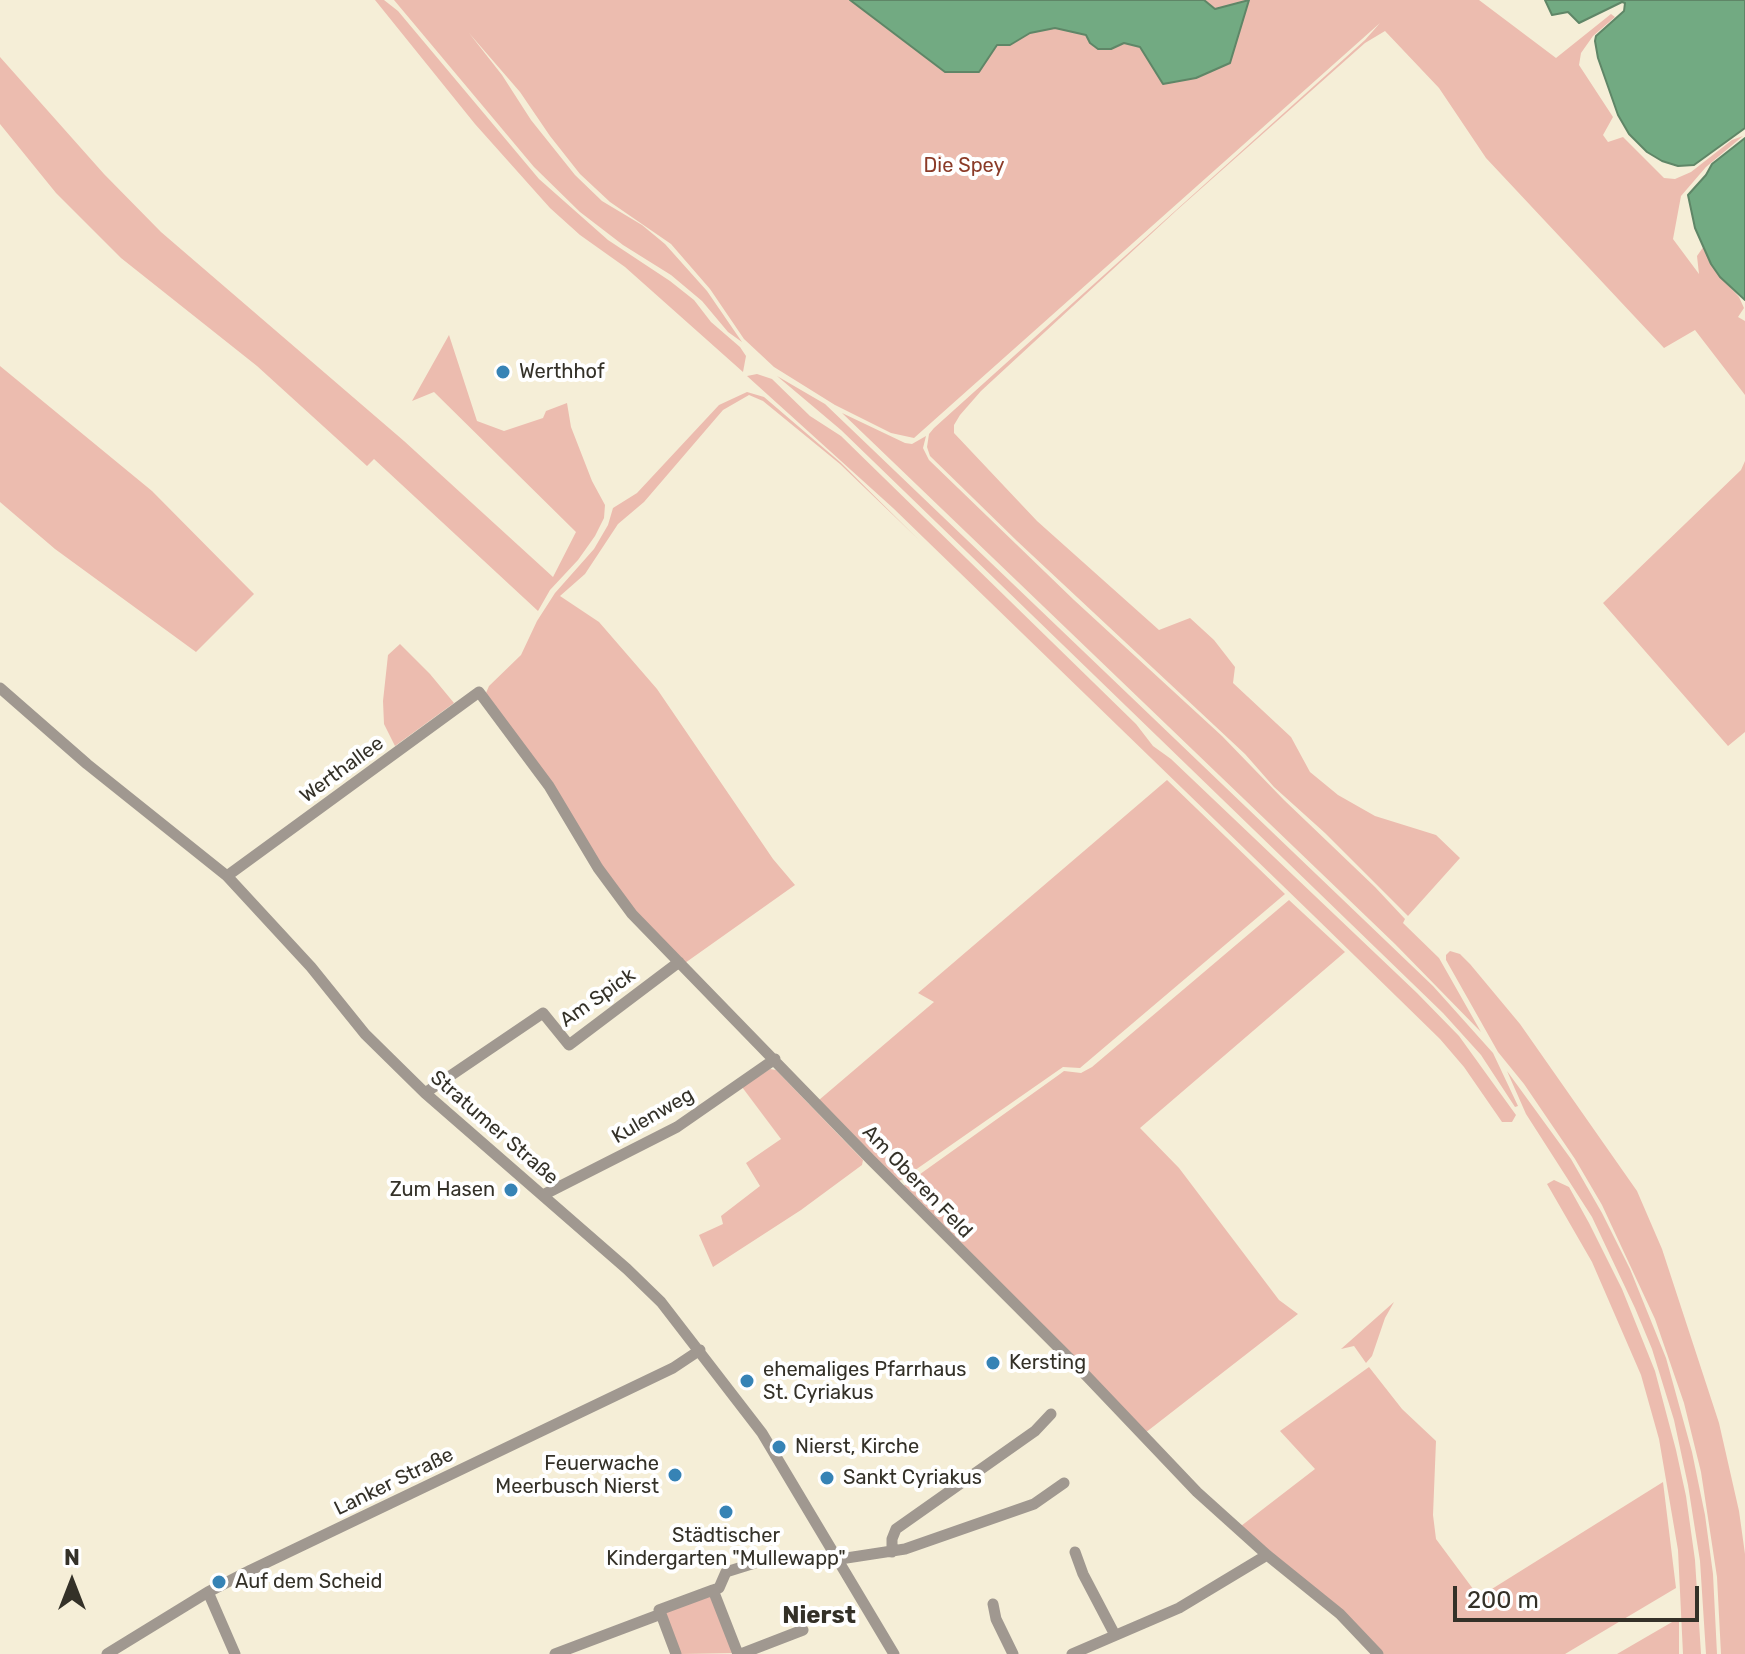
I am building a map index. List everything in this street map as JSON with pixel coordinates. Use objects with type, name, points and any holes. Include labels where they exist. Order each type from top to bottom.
[{"type":"street","name":"Stratumer Straße","points":[[0,688],[87,764],[227,876],[311,967],[365,1034],[425,1093],[661,1302],[762,1433],[894,1654]]},
{"type":"street","name":"Werthallee","points":[[227,876],[479,692]]},
{"type":"street","name":"Am Oberen Feld","points":[[479,692],[549,786],[616,895],[1197,1492],[1267,1555],[1340,1614],[1378,1654]]},
{"type":"street","name":"Am Spick","points":[[425,1093],[543,1013],[569,1045],[679,962]]},
{"type":"street","name":"Kulenweg","points":[[543,1195],[677,1127],[775,1059]]},
{"type":"street","name":"Lanker Straße","points":[[107,1654],[208,1592],[650,1379],[700,1350]]},
{"type":"street","points":[[892,1552],[896,1529],[1035,1431],[1051,1414]]},
{"type":"street","points":[[840,1559],[892,1552],[1034,1504],[1064,1483]]},
{"type":"street","points":[[1075,1552],[1115,1635]]},
{"type":"street","points":[[1072,1654],[1179,1608],[1267,1555]]},
{"type":"street","points":[[676,1654],[659,1610],[719,1588],[726,1572],[774,1557]]},
{"type":"street","points":[[713,1590],[739,1654],[803,1630]]},
{"type":"street","points":[[208,1592],[235,1654]]},
{"type":"street","points":[[993,1604],[996,1619],[1013,1654]]},
{"type":"street","points":[[555,1654],[579,1650],[661,1614]]},
{"type":"green space","points":[[375,0],[384,0],[398,11],[539,179],[608,240],[694,300],[711,322],[740,347],[746,356],[743,372],[625,267],[580,235],[550,208],[475,124]]},
{"type":"green space","name":"Die Spey","points":[[394,0],[1479,0],[1556,58],[1611,14],[1615,17],[1593,36],[1581,53],[1579,65],[1613,117],[1603,135],[1608,142],[1623,137],[1664,178],[1675,179],[1691,172],[1732,140],[1743,136],[1706,167],[1681,196],[1673,239],[1699,274],[1697,256],[1704,246],[1720,276],[1739,297],[1744,308],[1738,317],[1745,321],[1745,395],[1695,330],[1664,348],[1486,158],[1439,88],[1385,31],[1365,43],[1177,210],[981,391],[960,415],[954,425],[954,433],[1037,521],[1159,630],[1190,618],[1214,640],[1235,667],[1233,683],[1291,737],[1310,772],[1338,795],[1375,816],[1436,835],[1460,858],[1408,916],[1274,787],[1245,754],[1017,541],[930,456],[927,447],[929,434],[934,428],[1365,40],[1380,23],[914,438],[891,433],[835,405],[774,367],[744,339],[710,289],[671,244],[610,202],[580,174],[520,92],[469,33],[575,175],[602,201],[642,225],[665,244],[707,291],[742,342],[671,275],[623,245],[580,212],[534,167]]},
{"type":"green space","points":[[0,57],[104,174],[161,232],[404,441],[553,577],[576,532],[434,392],[412,401],[449,335],[477,421],[504,431],[543,418],[546,411],[567,403],[571,427],[605,505],[604,518],[578,560],[550,590],[538,611],[374,459],[367,466],[257,366],[121,258],[56,193],[0,124]]},
{"type":"green space","points":[[0,366],[152,491],[254,594],[196,652],[55,549],[0,502]]},
{"type":"green space","points":[[757,374],[772,379],[810,416],[841,436],[1136,724],[1153,746],[1171,759],[1417,993],[1459,1036],[1516,1115],[1512,1122],[1502,1122],[1464,1067],[1440,1039],[1313,915],[893,508],[747,376]]},
{"type":"green space","points":[[777,376],[825,404],[1433,986],[1493,1053],[1518,1106],[1515,1107],[1481,1055],[1443,1013],[841,430]]},
{"type":"green space","points":[[747,392],[764,397],[840,462],[919,540],[840,464],[763,401],[749,395],[723,410],[644,502],[618,524],[585,574],[560,596],[599,622],[657,689],[773,859],[795,885],[685,963],[620,894],[486,693],[489,686],[521,655],[555,593],[594,549],[608,525],[613,508],[637,493],[719,405]]},
{"type":"green space","points":[[842,413],[905,443],[912,444],[926,436],[923,448],[929,460],[1074,600],[1222,736],[1405,919],[1403,923],[1439,958],[1481,1032],[1395,944]]},
{"type":"green space","points":[[1745,461],[1745,732],[1728,746],[1603,603],[1741,470]]},
{"type":"green space","points":[[400,644],[454,703],[395,746],[384,724],[383,701],[388,655]]},
{"type":"green space","points":[[1167,780],[1285,894],[1080,1068],[1063,1067],[898,1182],[819,1100],[934,1002],[918,993]]},
{"type":"green space","points":[[1289,900],[1345,952],[1140,1128],[1179,1168],[1279,1300],[1298,1314],[1145,1433],[902,1187],[1064,1071],[1081,1073],[1092,1067]]},
{"type":"green space","points":[[1450,951],[1460,954],[1470,964],[1520,1024],[1637,1191],[1662,1249],[1719,1423],[1739,1511],[1745,1554],[1745,1654],[1721,1654],[1717,1577],[1701,1472],[1684,1403],[1655,1319],[1602,1205],[1575,1159],[1524,1084],[1498,1052],[1446,960]]},
{"type":"green space","points":[[770,1069],[776,1070],[863,1160],[862,1165],[801,1210],[713,1267],[699,1235],[723,1224],[721,1216],[760,1186],[746,1163],[781,1139],[742,1087]]},
{"type":"green space","points":[[1507,1071],[1571,1159],[1602,1213],[1630,1269],[1666,1358],[1692,1452],[1705,1515],[1713,1574],[1717,1654],[1706,1654],[1700,1561],[1688,1485],[1674,1420],[1652,1349],[1592,1217],[1526,1114]]},
{"type":"green space","points":[[1554,1180],[1569,1187],[1589,1223],[1622,1289],[1655,1371],[1686,1496],[1695,1560],[1701,1654],[1683,1654],[1678,1550],[1659,1439],[1641,1375],[1592,1262],[1547,1184]]},
{"type":"green space","points":[[1394,1302],[1372,1356],[1366,1363],[1354,1346],[1341,1349]]},
{"type":"green space","points":[[1369,1367],[1402,1409],[1436,1441],[1433,1515],[1436,1539],[1479,1597],[1663,1482],[1676,1588],[1565,1654],[1382,1654],[1241,1526],[1315,1469],[1280,1431]]},
{"type":"green space","points":[[711,1594],[734,1653],[681,1654],[664,1611]]},
{"type":"green space","points":[[1679,1618],[1679,1654],[1617,1654]]},
{"type":"shaded area","points":[[850,0],[1204,0],[1215,9],[1249,0],[1230,63],[1196,78],[1163,84],[1140,47],[1124,43],[1111,49],[1098,49],[1086,35],[1055,28],[1030,33],[1010,45],[997,45],[979,72],[945,72]]},
{"type":"shaded area","points":[[1545,0],[1745,0],[1745,128],[1694,165],[1678,166],[1647,152],[1629,134],[1618,115],[1595,41],[1596,36],[1624,11],[1625,3],[1579,23],[1568,12],[1552,15]]},
{"type":"shaded area","points":[[1745,138],[1745,300],[1711,264],[1695,228],[1688,195],[1712,164]]},
{"type":"place","name":"Werthhof","points":[[503,372]]},
{"type":"place","name":"Zum Hasen","points":[[511,1190]]},
{"type":"place","name":"Kersting","points":[[993,1363]]},
{"type":"place","name":"ehemaliges Pfarrhaus St. Cyriakus","points":[[747,1381]]},
{"type":"place","name":"Nierst, Kirche","points":[[779,1447]]},
{"type":"place","name":"Feuerwache Meerbusch Nierst","points":[[675,1475]]},
{"type":"place","name":"Sankt Cyriakus","points":[[827,1478]]},
{"type":"place","name":"Städtischer Kindergarten \"Mullewapp\"","points":[[726,1512]]},
{"type":"place","name":"Auf dem Scheid","points":[[219,1582]]},
{"type":"district","name":"Nierst","points":[[819,1616]]}]
